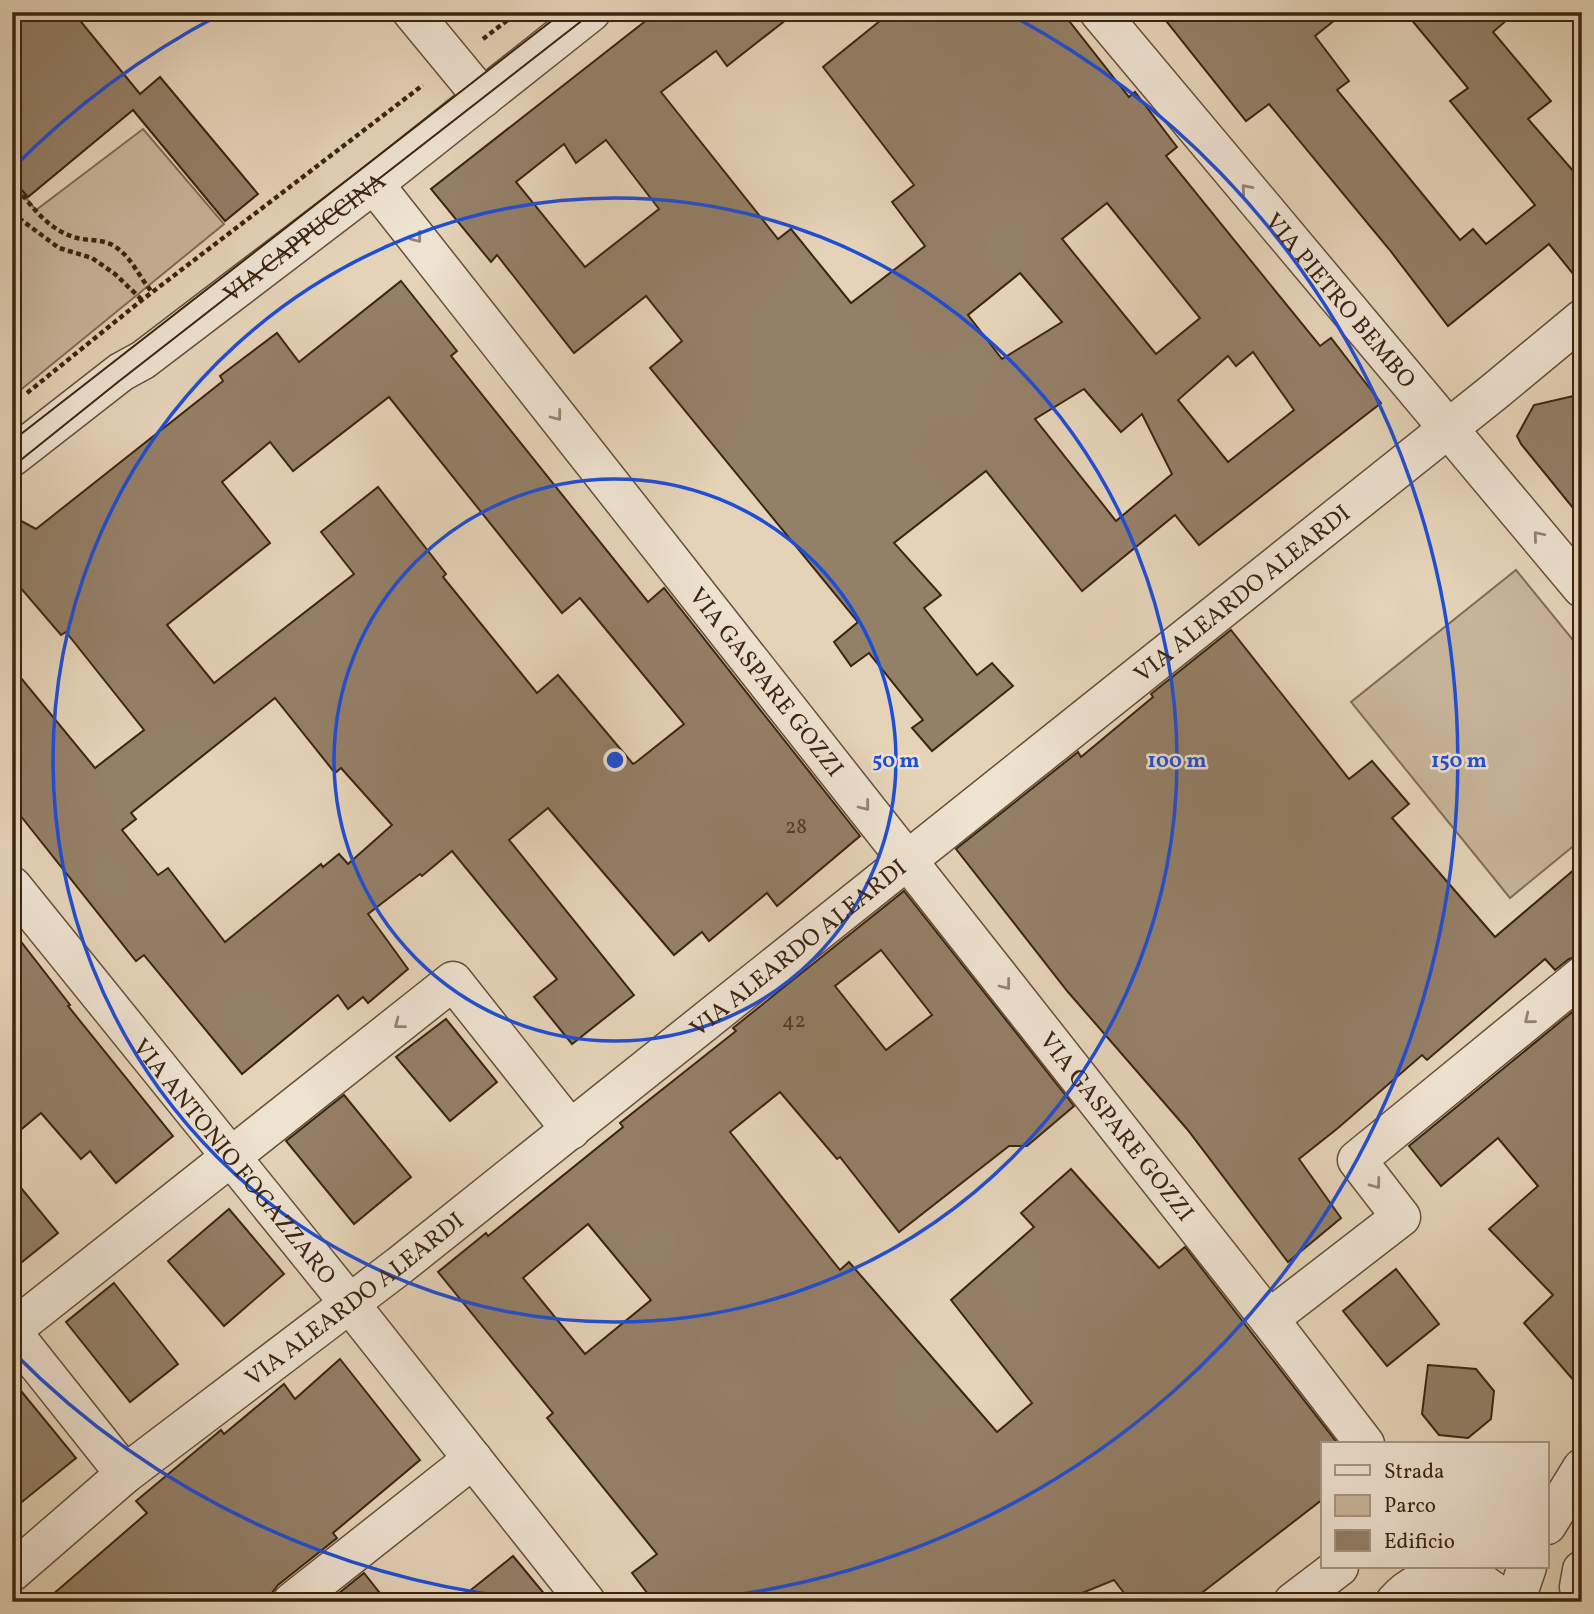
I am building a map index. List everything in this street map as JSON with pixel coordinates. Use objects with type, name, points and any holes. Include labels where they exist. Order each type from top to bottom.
[{"type":"street","points":[[412,12],[483,98]]},
{"type":"street","name":"VIA CAPPUCCINA","points":[[12,457],[121,372],[143,360],[374,184],[591,12]]},
{"type":"street","name":"VIA PIETRO BEMBO","points":[[1099,12],[1582,588]]},
{"type":"street","name":"VIA GASPARE GOZZI","points":[[374,184],[1269,1319],[1362,1442]]},
{"type":"street","name":"VIA ALEARDO ALEARDI","points":[[12,1572],[125,1475],[350,1304],[571,1130],[1582,319]]},
{"type":"street","name":"VIA ANTONIO FOGAZZARO","points":[[12,886],[350,1304],[586,1602]]},
{"type":"street","points":[[1269,1319],[1401,1217],[1357,1160],[1582,976]]},
{"type":"street","points":[[125,1475],[12,1331],[453,981],[571,1130]]},
{"type":"street","points":[[1548,1482],[1556,1472],[1582,1457]]},
{"type":"street","points":[[292,1602],[473,1459]]},
{"type":"street","points":[[1548,1523],[1582,1468]]},
{"type":"street","points":[[1293,1602],[1338,1568]]},
{"type":"street","points":[[1515,1602],[1527,1568]]},
{"type":"street","points":[[1582,1570],[1579,1587],[1582,1591]]},
{"type":"street","points":[[1404,1586],[1464,1571],[1503,1602]]},
{"type":"path","points":[[23,396],[152,292],[453,62]]},
{"type":"path","points":[[12,182],[42,218],[57,231],[80,239],[107,242],[116,247],[128,258],[152,292]]},
{"type":"path","points":[[12,213],[59,248],[92,258],[116,274],[142,300]]},
{"type":"green space","points":[[143,129],[224,224],[12,397],[12,181],[36,210]]},
{"type":"green space","points":[[1516,570],[1582,651],[1582,839],[1510,898],[1351,702]]},
{"type":"building","points":[[12,12],[73,12],[140,94],[160,77],[258,194],[225,221],[133,110],[28,197],[12,179]]},
{"type":"building","points":[[657,12],[796,12],[727,66],[716,51],[661,92],[778,239],[791,229],[851,303],[925,246],[892,202],[914,185],[823,67],[891,12],[1062,12],[1129,97],[1135,92],[1177,147],[1166,156],[1320,346],[1331,338],[1381,403],[1199,545],[1175,515],[1082,591],[986,471],[894,543],[941,595],[924,608],[977,675],[992,663],[1013,686],[932,751],[912,728],[923,720],[869,653],[851,666],[834,642],[858,622],[650,368],[682,341],[646,296],[574,353],[497,255],[491,262],[431,189]],"holes":[[[606,140],[659,209],[585,267],[516,182],[564,144],[576,163]],[[1107,203],[1200,318],[1156,354],[1062,239]],[[1020,273],[1062,322],[1002,359],[968,315]],[[1253,352],[1294,410],[1228,462],[1178,400],[1228,356],[1236,366]],[[1084,389],[1121,432],[1142,414],[1172,474],[1116,521],[1035,419]]]},
{"type":"building","points":[[1159,12],[1345,12],[1315,36],[1349,81],[1337,90],[1460,240],[1473,229],[1486,244],[1535,205],[1450,101],[1468,88],[1405,12],[1516,12],[1493,32],[1551,101],[1528,119],[1582,181],[1582,285],[1549,244],[1448,326],[1389,249],[1269,104],[1246,121]]},
{"type":"building","points":[[401,281],[457,351],[451,356],[648,602],[664,588],[860,836],[777,906],[767,893],[709,941],[702,932],[674,955],[548,808],[509,840],[634,995],[572,1044],[534,997],[557,979],[452,851],[368,914],[408,969],[368,1003],[363,997],[348,1009],[338,995],[242,1074],[144,955],[136,961],[12,805],[12,667],[95,768],[144,730],[66,632],[61,635],[12,578],[12,516],[36,529],[223,381],[220,376],[277,333],[299,362]],"holes":[[[389,397],[562,613],[580,598],[684,724],[635,763],[633,764],[558,675],[537,693],[443,577],[446,574],[378,487],[321,532],[354,574],[214,683],[167,625],[270,543],[222,482],[270,442],[293,471]],[[275,698],[335,773],[341,768],[392,825],[348,864],[339,854],[323,867],[321,864],[225,942],[168,868],[158,875],[122,830],[136,819],[131,813]]]},
{"type":"building","points":[[1582,394],[1582,519],[1517,436],[1534,405]]},
{"type":"building","points":[[1231,630],[1349,779],[1372,761],[1409,804],[1392,818],[1495,937],[1582,863],[1582,955],[1569,959],[1555,970],[1545,959],[1427,1060],[1422,1055],[1299,1159],[1341,1218],[1288,1262],[1187,1129],[1068,992],[956,849],[1078,752],[1081,757],[1153,697],[1151,694]]},
{"type":"building","points":[[904,891],[1074,1106],[1027,1146],[1009,1146],[899,1232],[840,1157],[837,1159],[780,1092],[730,1132],[840,1270],[849,1262],[997,1432],[1032,1403],[951,1300],[1034,1227],[1021,1213],[1071,1169],[1159,1268],[1185,1247],[1336,1442],[1321,1442],[1321,1501],[1190,1602],[1131,1602],[1114,1580],[1060,1602],[654,1602],[632,1573],[657,1554],[547,1418],[553,1413],[438,1272],[486,1233],[488,1236],[623,1127],[620,1123],[736,1031],[733,1028]],"holes":[[[881,950],[932,1015],[886,1050],[835,986]],[[588,1224],[651,1300],[585,1354],[523,1278]]]},
{"type":"building","points":[[12,930],[70,1005],[68,1006],[173,1136],[116,1183],[90,1151],[81,1159],[41,1113],[12,1137]]},
{"type":"building","points":[[1582,1004],[1582,1390],[1524,1323],[1553,1295],[1489,1229],[1538,1186],[1498,1138],[1441,1186],[1409,1146]]},
{"type":"building","points":[[446,1019],[497,1082],[450,1121],[396,1057]]},
{"type":"building","points":[[344,1095],[411,1177],[354,1224],[286,1141]]},
{"type":"building","points":[[12,1177],[58,1233],[12,1270]]},
{"type":"building","points":[[229,1209],[284,1274],[224,1326],[168,1261]]},
{"type":"building","points":[[1396,1269],[1439,1324],[1387,1366],[1343,1311]]},
{"type":"building","points":[[114,1283],[178,1364],[130,1402],[66,1322]]},
{"type":"building","points":[[340,1359],[420,1460],[333,1533],[337,1538],[278,1585],[272,1593],[271,1602],[44,1602],[147,1513],[136,1501],[221,1430],[224,1434],[284,1384],[295,1399]]},
{"type":"building","points":[[1428,1365],[1476,1369],[1494,1391],[1491,1419],[1468,1438],[1439,1435],[1422,1414]]},
{"type":"building","points":[[12,1380],[76,1458],[12,1510]]},
{"type":"building","points":[[513,1556],[551,1602],[456,1602]]},
{"type":"building","points":[[364,1573],[387,1602],[328,1602]]},
{"type":"tram line","points":[[12,441],[563,12]]},
{"type":"tram line","points":[[12,467],[593,12]]}]
